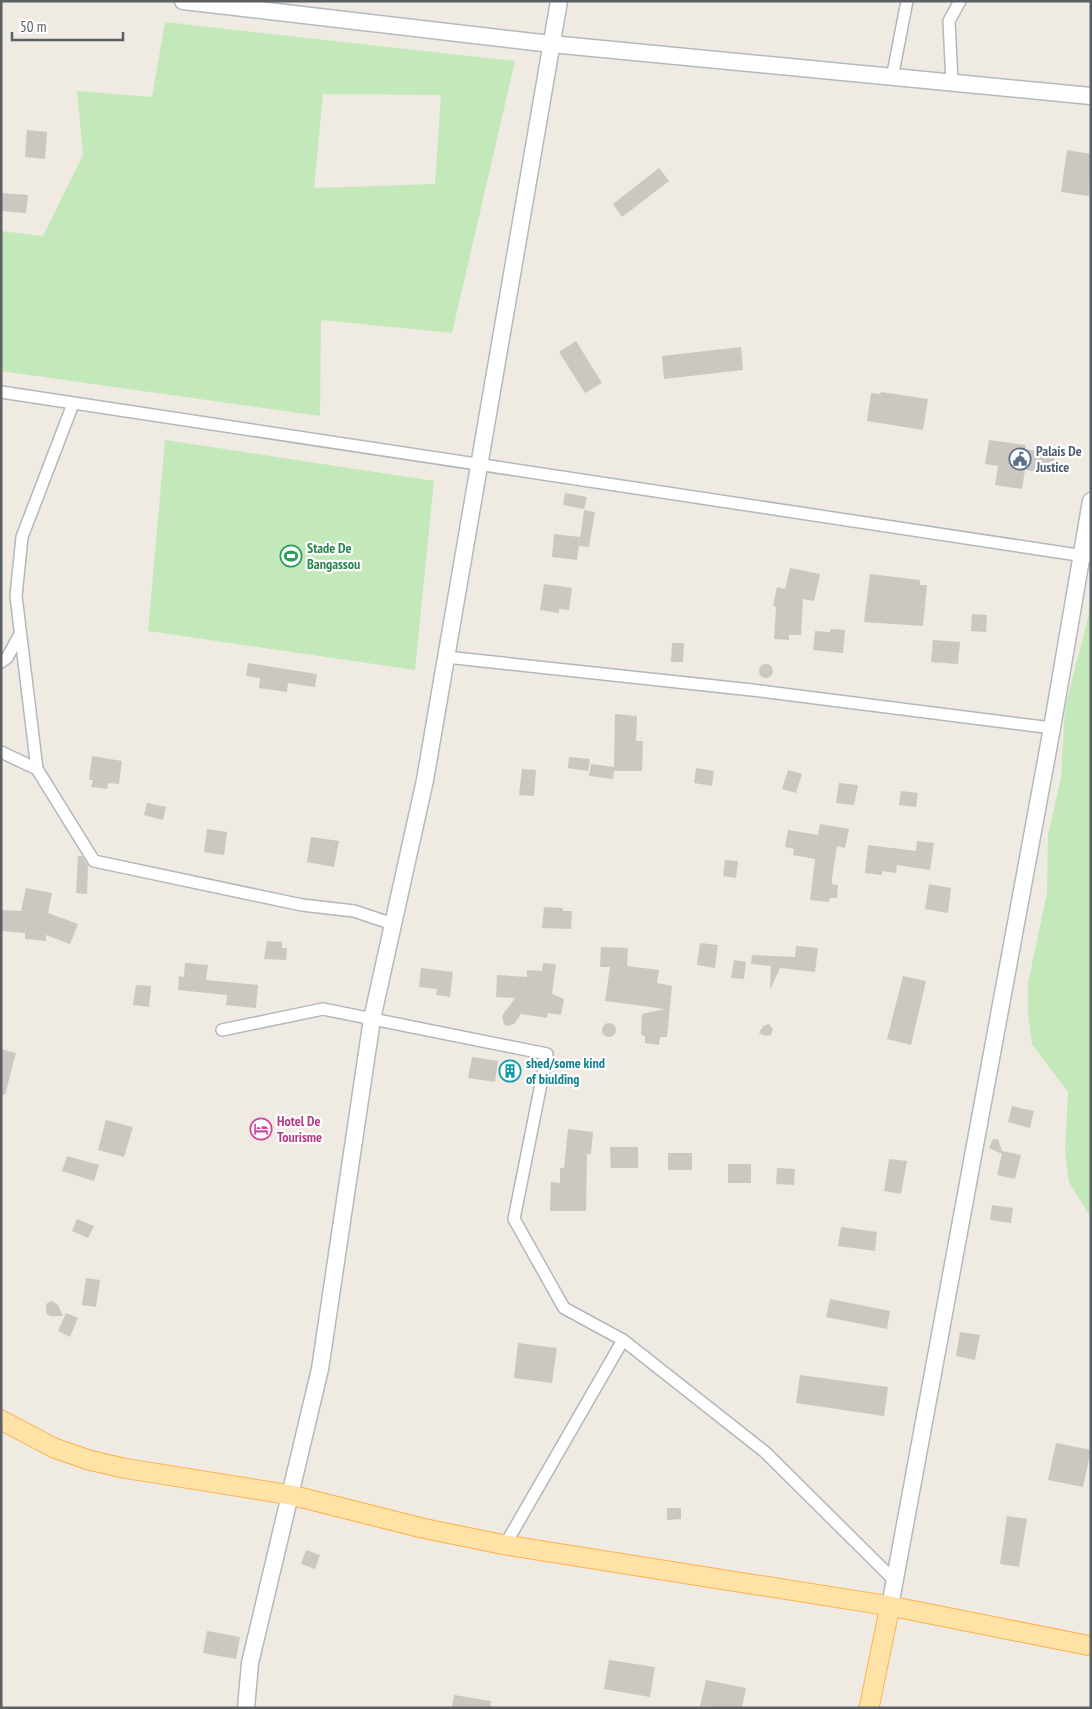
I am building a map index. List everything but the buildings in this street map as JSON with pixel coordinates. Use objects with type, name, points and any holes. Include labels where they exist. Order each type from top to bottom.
[{"type":"main road","points":[[1,1420],[54,1448],[89,1460],[202,1482],[291,1495],[422,1528],[505,1544],[890,1606],[1091,1646]]},
{"type":"main road","points":[[870,1708],[890,1606]]},
{"type":"street","points":[[183,1],[551,44],[1091,96]]},
{"type":"street","points":[[246,1708],[250,1663],[320,1369],[372,1020],[426,780],[478,466],[559,1]]},
{"type":"street","points":[[892,78],[907,1]]},
{"type":"street","points":[[952,83],[950,21],[960,1]]},
{"type":"street","points":[[1,392],[1085,557]]},
{"type":"street","points":[[73,404],[22,537],[16,596],[37,769],[94,861],[302,905],[354,911],[393,924]]},
{"type":"street","points":[[890,1606],[1085,557],[1091,501]]},
{"type":"street","points":[[1,662],[7,658],[20,634]]},
{"type":"street","points":[[446,657],[752,690],[1052,728]]},
{"type":"street","points":[[1,752],[37,769]]},
{"type":"street","points":[[318,1010],[222,1030],[323,1009],[546,1054],[514,1219],[564,1308],[623,1340],[765,1452],[894,1580]]},
{"type":"street","points":[[505,1544],[623,1340]]},
{"type":"green space","points":[[165,22],[515,61],[452,333],[321,320],[320,416],[1,371],[1,231],[43,236],[83,155],[77,91],[152,97]],"holes":[[[323,94],[441,95],[435,184],[314,188]]]},
{"type":"green space","name":"Stade De Bangassou","points":[[165,440],[434,481],[415,670],[148,631]]},
{"type":"green space","points":[[1091,587],[1091,1218],[1069,1182],[1065,1153],[1068,1092],[1032,1044],[1028,1015],[1028,983],[1047,893],[1048,835],[1061,777],[1065,708],[1088,618]]},
{"type":"place","name":"Palais De Justice","points":[[1020,459]]},
{"type":"place","name":"Stade De Bangassou","points":[[291,556]]},
{"type":"place","name":"shed/some kind of biulding","points":[[510,1071]]},
{"type":"place","name":"Hotel De Tourisme","points":[[261,1129]]}]
